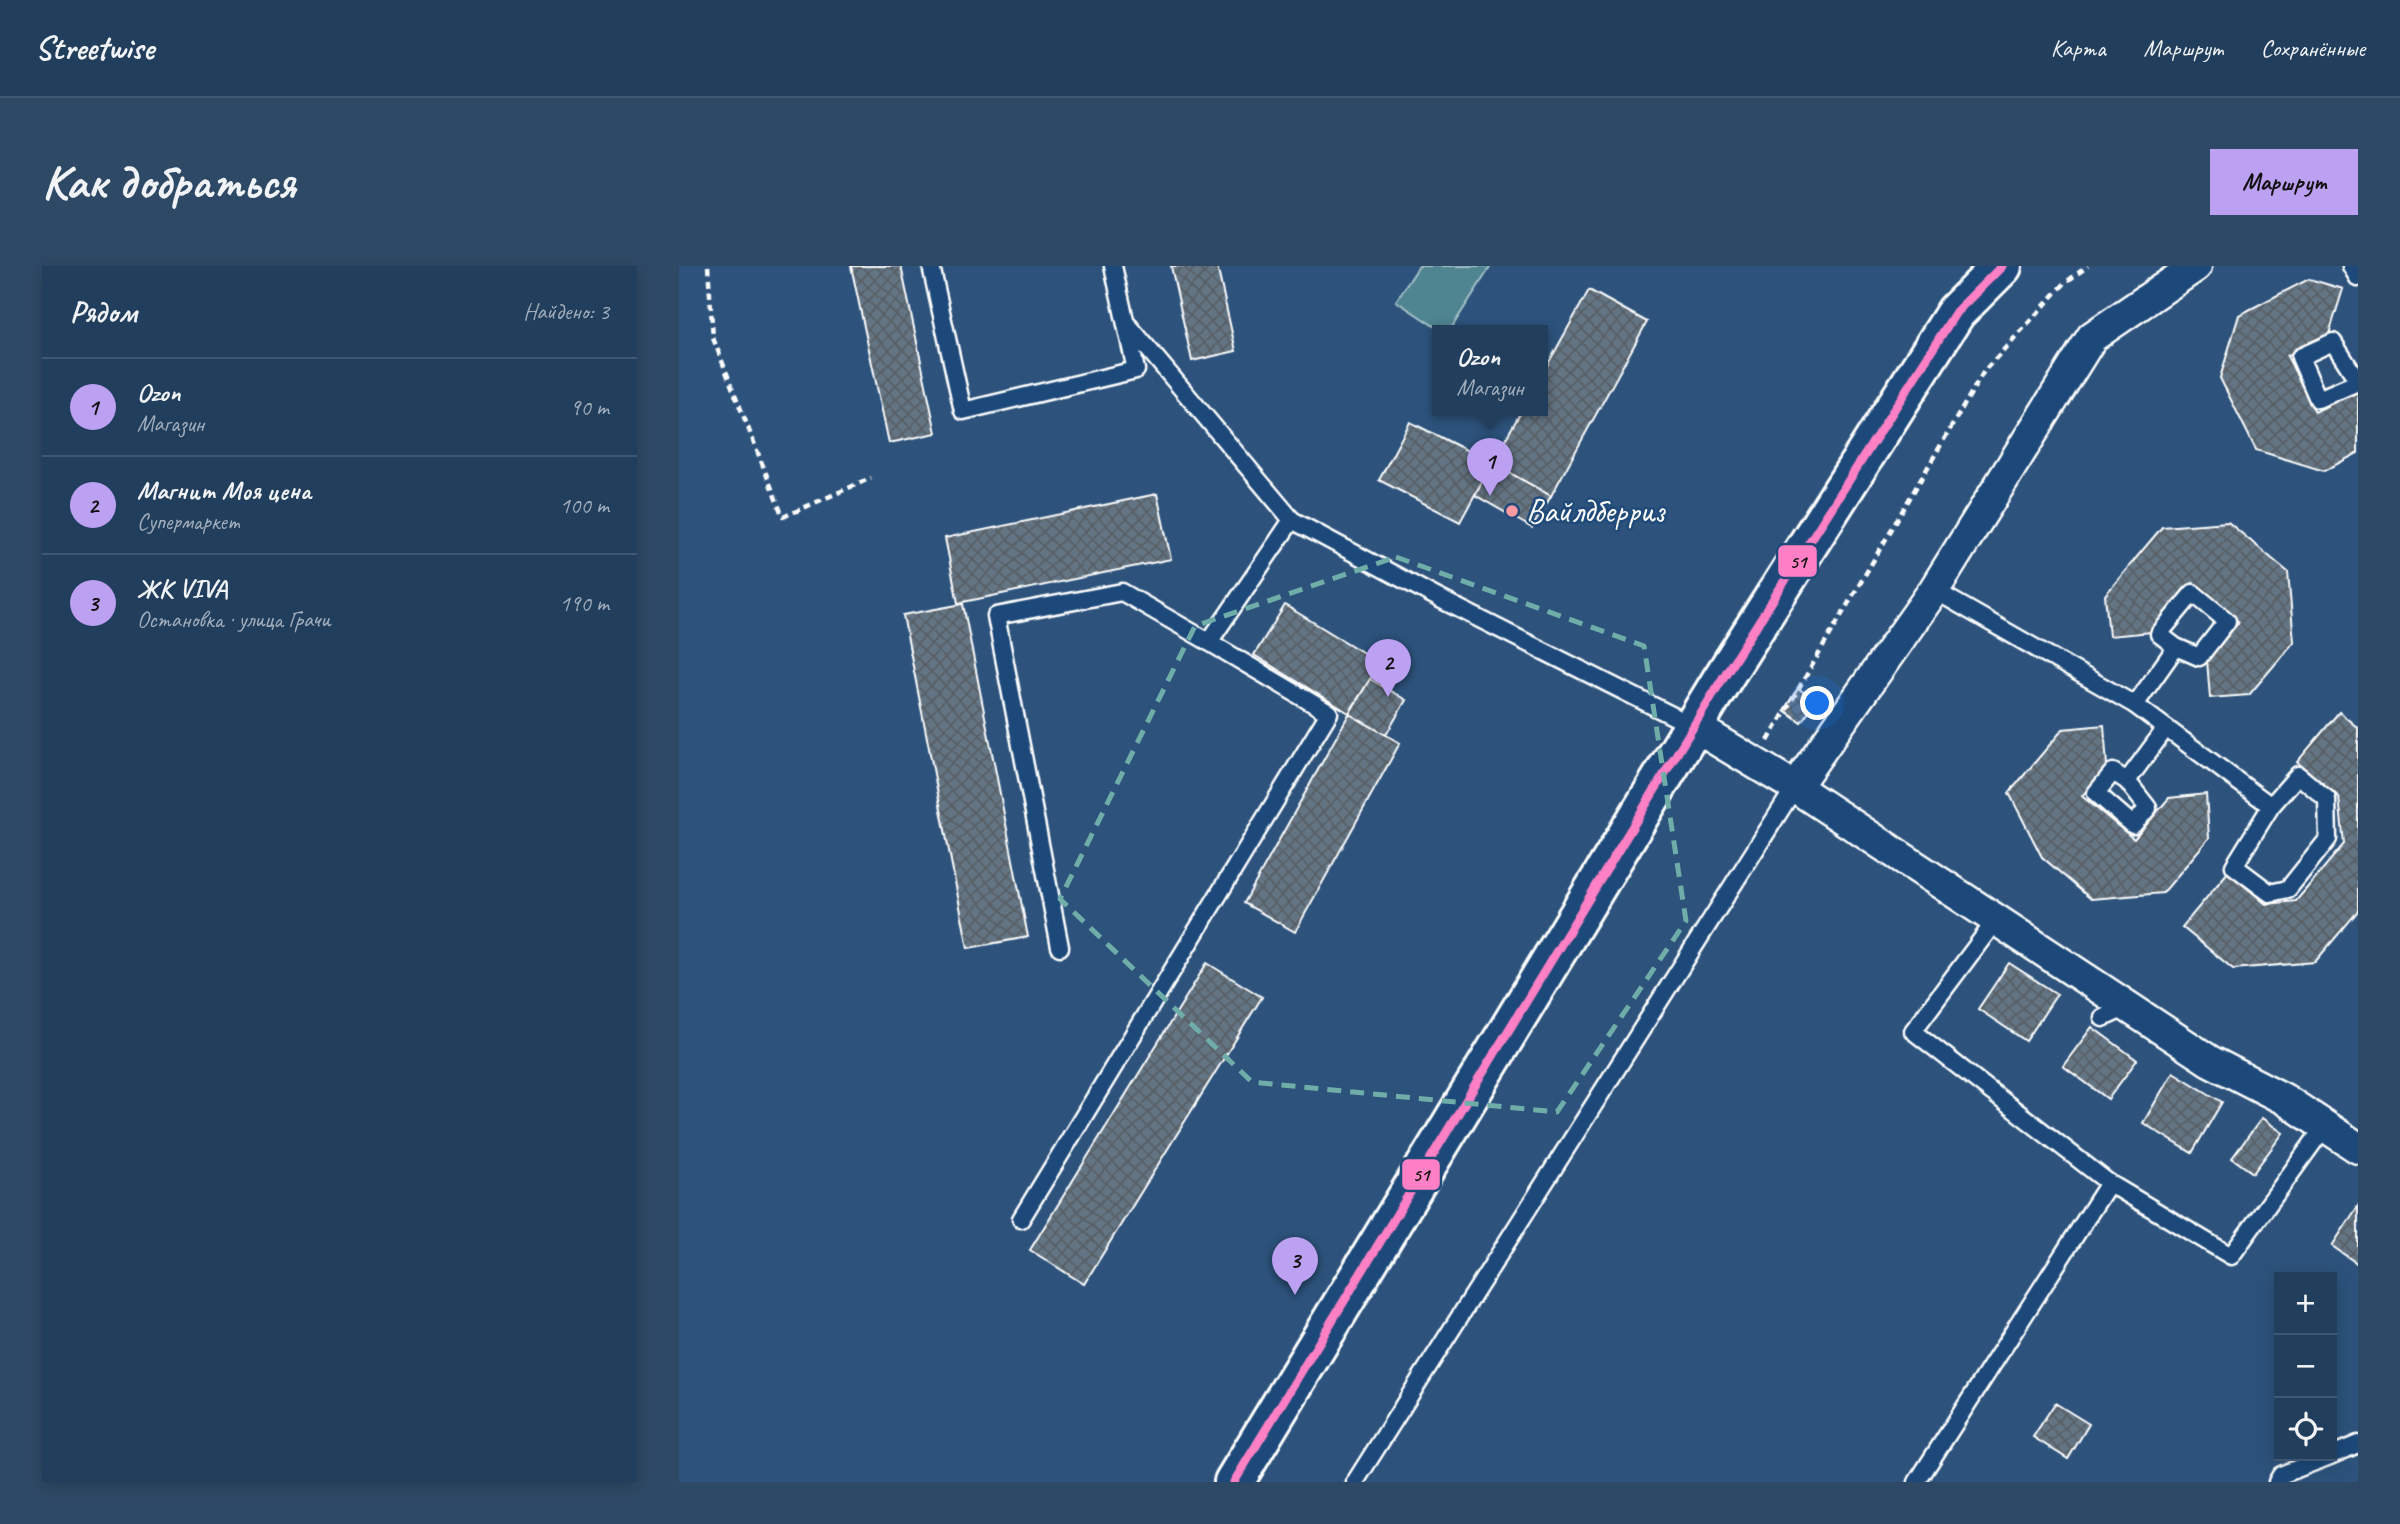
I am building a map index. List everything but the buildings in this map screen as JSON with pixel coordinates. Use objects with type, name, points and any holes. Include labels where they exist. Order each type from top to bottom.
[{"type":"street","points":[[1234,1482],[1695,727],[1956,312],[2002,266]]},
{"type":"street","points":[[1795,788],[1934,590],[2092,337],[2196,266]]},
{"type":"street","points":[[1695,727],[1755,762],[1996,920],[2031,952],[2115,1012],[2199,1064],[2325,1126],[2358,1148]]},
{"type":"lane","points":[[931,266],[963,411],[1136,370],[1113,266]]},
{"type":"lane","points":[[2351,266],[2358,278]]},
{"type":"lane","points":[[1126,323],[1292,520],[1438,598],[1695,727]]},
{"type":"lane","points":[[2333,342],[2353,362],[2358,381],[2318,399],[2300,357],[2333,342]]},
{"type":"lane","points":[[1209,642],[1292,520]]},
{"type":"lane","points":[[1934,590],[2136,705],[2270,806]]},
{"type":"lane","points":[[1021,1219],[1329,713],[1122,592],[996,615],[1060,947]]},
{"type":"lane","points":[[2136,705],[2176,647]]},
{"type":"lane","points":[[2127,781],[2166,728]]},
{"type":"lane","points":[[2298,775],[2327,799],[2327,839],[2288,889],[2270,893],[2234,866],[2270,806],[2298,775]]},
{"type":"lane","points":[[1355,1482],[1795,788]]},
{"type":"lane","points":[[1996,920],[1913,1031],[2109,1182],[2231,1256],[2325,1126]]},
{"type":"lane","points":[[1917,1482],[2109,1182]]},
{"type":"lane","points":[[2337,1453],[2358,1444]]},
{"type":"lane","points":[[2277,1482],[2281,1475],[2316,1461]]},
{"type":"path","points":[[708,266],[713,338],[783,517],[871,478]]},
{"type":"path","points":[[1755,762],[1984,372],[2066,282],[2088,266]]},
{"type":"highlighted area","points":[[1396,557],[1644,646],[1686,921],[1557,1112],[1252,1082],[1060,899],[1195,626]]},
{"type":"green space","points":[[1419,266],[1491,266],[1453,325],[1432,325],[1396,301]]},
{"type":"transit line","name":"51","points":[[1234,1482],[1721,681],[1956,312],[2002,266]]},
{"type":"place","name":"Ozon","points":[[1490,496]]},
{"type":"place","name":"Вайлдберриз","points":[[1512,511]]},
{"type":"place","name":"Магнит Моя цена","points":[[1388,697]]},
{"type":"place","name":"ЖК VIVA","points":[[1295,1295]]}]
